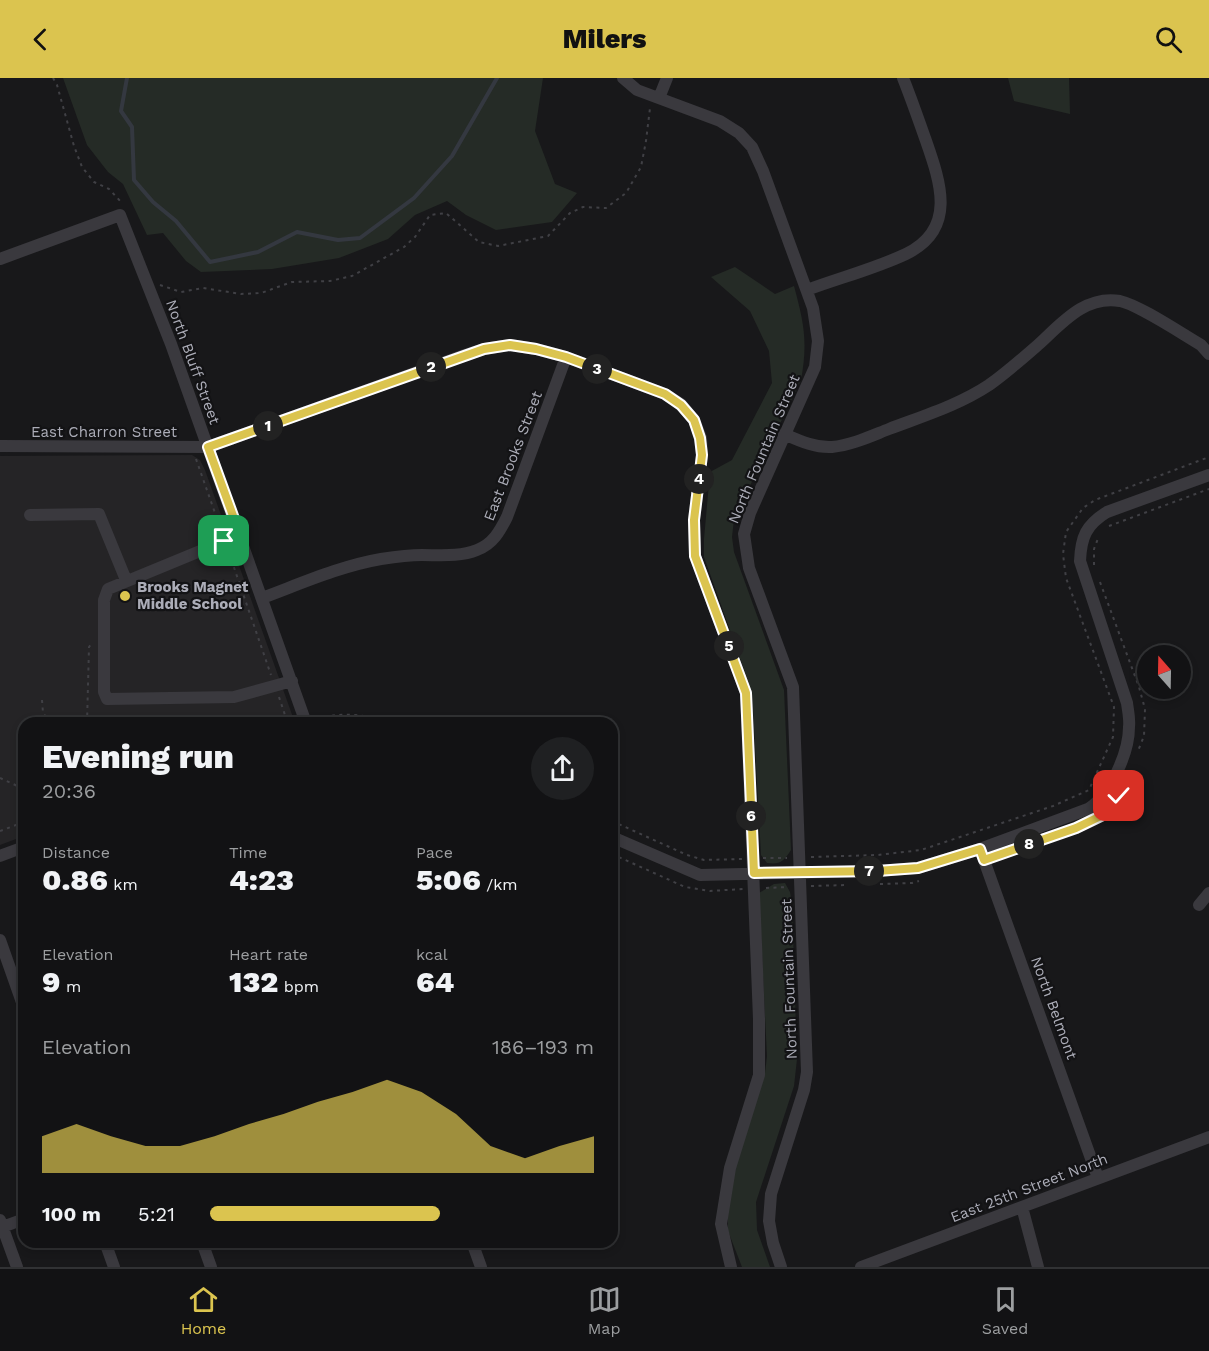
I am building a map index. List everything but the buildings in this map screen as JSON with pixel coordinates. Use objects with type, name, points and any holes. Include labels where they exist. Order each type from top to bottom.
[{"type":"street","name":"North Fountain Street","points":[[623,78],[655,101],[720,122],[740,133],[752,147],[768,182],[807,290],[813,308],[818,341],[815,366],[750,513],[744,534],[749,568],[793,687],[807,1072],[804,1090],[771,1194],[769,1221],[781,1267]]},
{"type":"street","points":[[655,101],[667,78]]},
{"type":"street","points":[[807,290],[906,254],[922,243],[936,227],[942,207],[940,183],[903,78]]},
{"type":"street","points":[[0,258],[120,215]]},
{"type":"street","name":"North Bluff Street","points":[[120,215],[171,344],[305,717]]},
{"type":"street","points":[[784,434],[815,446],[833,447],[868,437],[945,408],[989,385],[1065,319],[1081,308],[1095,303],[1120,301],[1134,306],[1201,345],[1209,354]]},
{"type":"street","name":"East Charron Street","points":[[0,446],[208,447],[484,349],[510,345],[566,357],[665,394],[681,405],[694,420],[698,429]]},
{"type":"street","name":"East Brooks Street","points":[[262,598],[332,572],[380,559],[420,555],[459,555],[488,545],[498,534],[507,517],[566,357]]},
{"type":"street","name":"North Fountain Street","points":[[698,429],[702,455],[694,520],[695,556],[746,693],[754,873],[759,1075],[730,1168],[721,1224],[731,1267]]},
{"type":"street","points":[[618,840],[700,874],[918,868],[980,849],[1088,809],[1106,792],[1130,754],[1130,727],[1127,704],[1080,561],[1080,543],[1095,519],[1129,503],[1209,475]]},
{"type":"street","points":[[30,515],[99,514],[126,580]]},
{"type":"street","points":[[240,535],[108,589],[104,600],[102,669],[106,699],[234,697],[292,681]]},
{"type":"street","points":[[0,856],[18,849]]},
{"type":"street","name":"North Belmont","points":[[980,849],[1098,1178]]},
{"type":"street","points":[[1199,905],[1209,893]]},
{"type":"street","points":[[0,940],[18,991]]},
{"type":"street","name":"East 25th Street North","points":[[861,1267],[1209,1137]]},
{"type":"street","points":[[1022,1207],[1038,1267]]},
{"type":"street","points":[[16,1267],[1,1225],[18,1221]]},
{"type":"street","points":[[107,1248],[114,1267]]},
{"type":"street","points":[[204,1248],[211,1267]]},
{"type":"street","points":[[474,1248],[481,1267]]},
{"type":"path","points":[[53,78],[82,167],[94,182],[109,189],[123,202],[120,215]]},
{"type":"path","points":[[158,283],[181,292],[203,288],[241,294],[261,293],[292,282],[352,276],[404,247],[415,237],[430,215],[438,214],[447,213],[480,242],[498,246],[548,236],[570,213],[583,207],[606,208],[626,193],[641,166],[655,101]]},
{"type":"path","points":[[195,457],[286,717]]},
{"type":"path","points":[[618,824],[687,855],[704,860],[878,855],[921,850],[1053,806],[1089,789],[1113,737],[1114,707],[1066,578],[1063,554],[1066,532],[1083,508],[1095,500],[1209,457]]},
{"type":"path","points":[[1094,565],[1094,549],[1099,535],[1107,526],[1209,489]]},
{"type":"path","points":[[1098,576],[1145,709],[1144,736],[1130,754]]},
{"type":"path","points":[[42,700],[43,713],[46,717]]},
{"type":"path","points":[[324,717],[342,713],[366,717]]},
{"type":"path","points":[[0,778],[18,786]]},
{"type":"path","points":[[1097,818],[1107,813],[1124,786]]},
{"type":"path","points":[[1055,835],[1086,823]]},
{"type":"path","points":[[0,831],[18,824]]},
{"type":"path","points":[[618,857],[685,887],[710,891],[852,884]]},
{"type":"path","points":[[872,884],[912,883],[923,880]]},
{"type":"shaded area","points":[[63,78],[543,78],[535,131],[555,184],[577,193],[552,222],[496,230],[466,215],[447,201],[415,215],[388,239],[339,258],[272,269],[201,272],[186,261],[163,233],[147,235],[123,184],[108,172],[87,145]]},
{"type":"shaded area","points":[[1008,78],[1069,78],[1070,114],[1014,101]]},
{"type":"shaded area","points":[[735,267],[775,294],[794,286],[804,333],[801,380],[734,519],[732,537],[734,552],[784,690],[791,850],[778,863],[767,863],[761,855],[752,692],[704,557],[710,472],[732,460],[772,383],[769,351],[750,311],[711,277]]},
{"type":"shaded area","name":"Brooks Magnet Middle School","points":[[192,455],[200,460],[293,717],[18,717],[18,838],[0,845],[0,456]]},
{"type":"shaded area","points":[[785,883],[792,903],[797,1059],[794,1086],[756,1202],[757,1230],[770,1267],[742,1267],[728,1231],[728,1211],[735,1168],[765,1073],[767,1056],[759,893],[774,884]]},
{"type":"waterway","points":[[127,78],[121,111],[132,127],[134,180],[153,202],[176,221],[210,262],[258,252],[297,232],[338,240],[360,238],[414,198],[452,156],[497,78]]},
{"type":"place","name":"Brooks Magnet Middle School","points":[[125,596]]},
{"type":"route","points":[[224,541],[240,535],[208,447],[484,349],[510,345],[566,357],[665,394],[681,405],[694,420],[700,438],[702,455],[694,520],[695,556],[746,693],[754,873],[918,868],[980,849],[984,860],[1076,828],[1107,813],[1119,796]]}]
